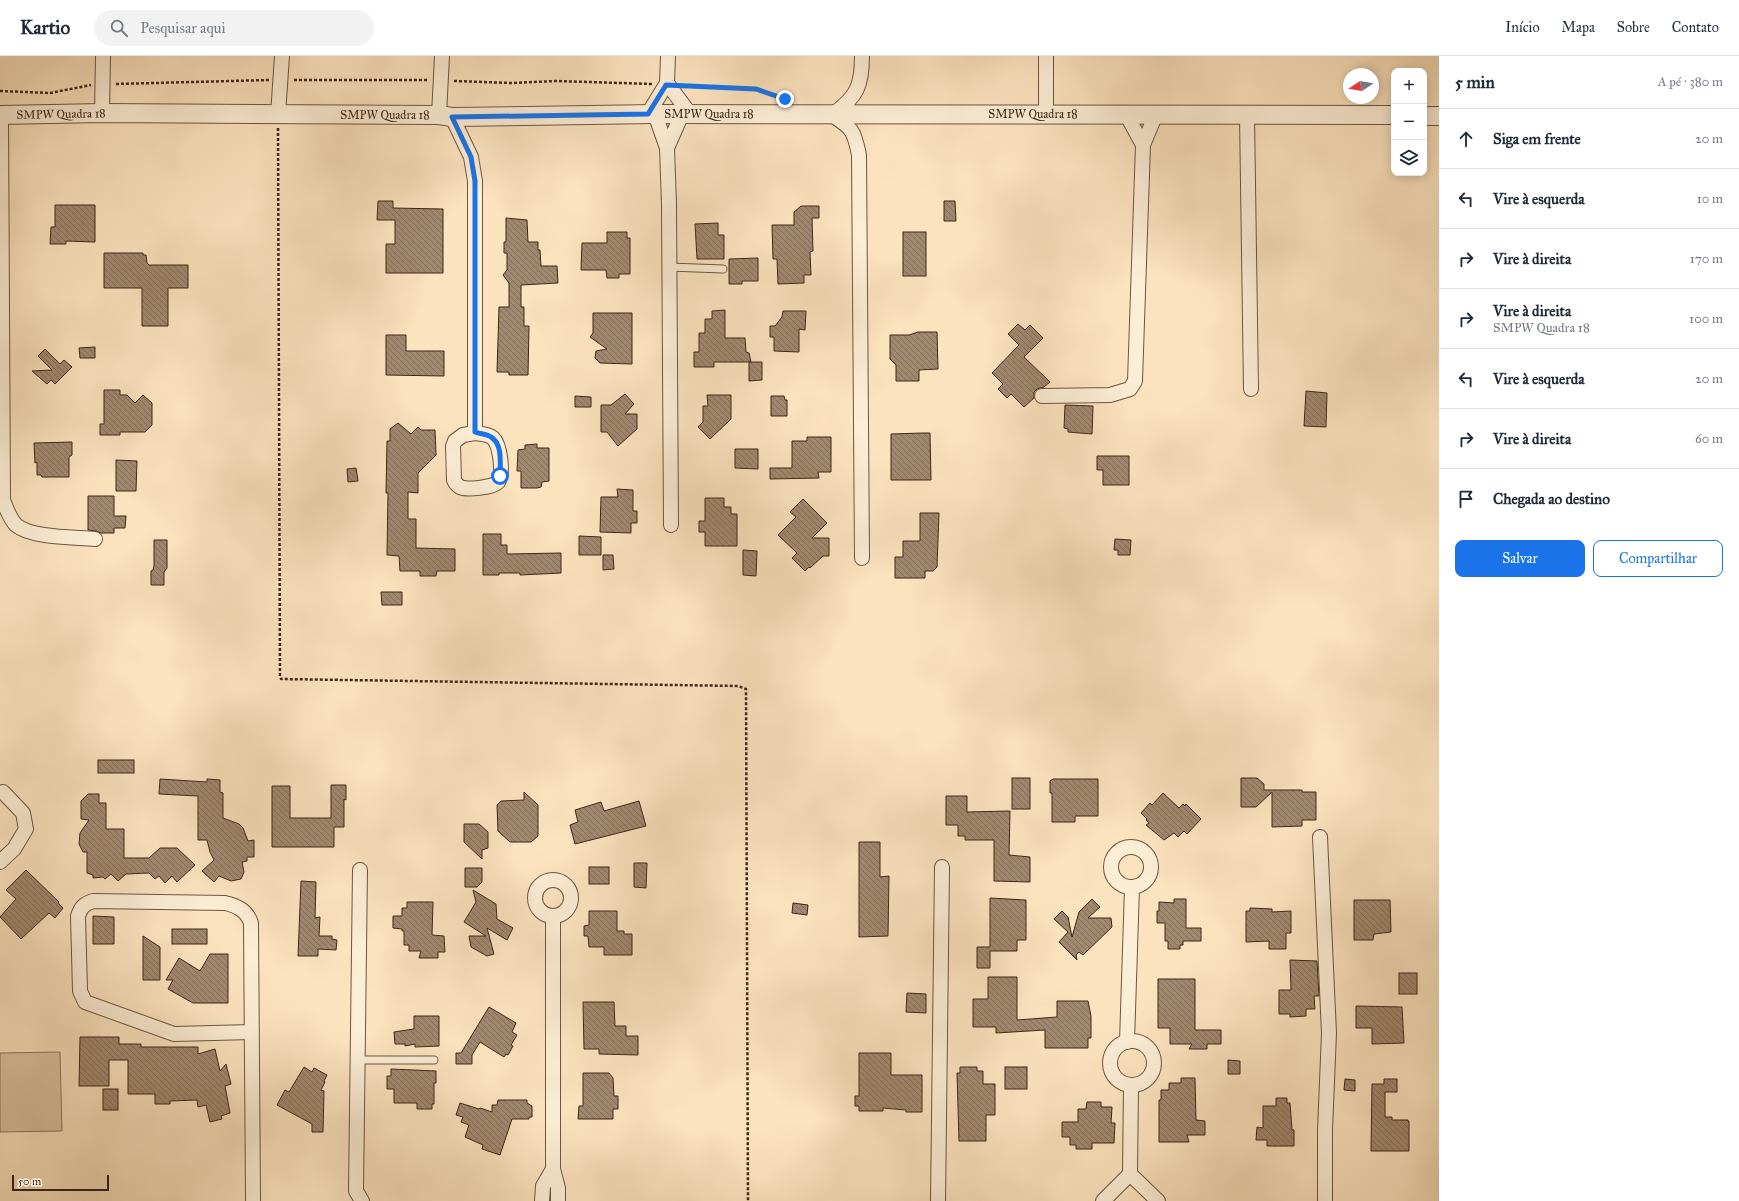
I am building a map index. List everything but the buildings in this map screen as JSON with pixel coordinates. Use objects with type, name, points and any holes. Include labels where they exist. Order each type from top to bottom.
[{"type":"street","points":[[102,113],[103,56]]},
{"type":"street","points":[[278,115],[282,56]]},
{"type":"street","points":[[442,56],[441,80],[446,116],[471,157],[475,181],[475,432]]},
{"type":"street","points":[[668,56],[667,84],[651,114],[667,148],[671,525]]},
{"type":"street","points":[[862,56],[862,72],[856,94],[846,105],[832,115],[849,126],[855,136],[859,154],[862,558]]},
{"type":"street","points":[[1046,56],[1046,114]]},
{"type":"street","points":[[667,84],[686,114],[667,148]]},
{"type":"street","name":"SMPW Quadra 18","points":[[0,115],[102,113],[446,116],[651,114],[1391,115]]},
{"type":"street","points":[[1126,114],[1143,145]]},
{"type":"street","points":[[1042,396],[1110,396],[1130,389],[1135,381],[1143,145],[1156,114]]},
{"type":"street","points":[[0,115],[3,500],[8,512],[16,524],[28,532],[94,539]]},
{"type":"street","points":[[1248,115],[1251,390]]},
{"type":"street","points":[[1427,116],[1439,116]]},
{"type":"street","points":[[475,432],[490,436],[496,443],[500,453],[500,476],[497,483],[490,487],[464,488],[456,484],[454,480],[453,446],[459,437],[475,432]]},
{"type":"street","points":[[0,862],[14,849],[26,829],[23,813],[3,792]]},
{"type":"street","points":[[1320,837],[1329,1033],[1325,1130],[1325,1201]]},
{"type":"street","points":[[938,1201],[942,867]]},
{"type":"street","points":[[355,1198],[360,870]]},
{"type":"street","points":[[1127,1042],[1132,887]]},
{"type":"street","points":[[252,1032],[174,1034],[85,1002],[80,991],[78,916],[83,905],[93,901],[226,903],[239,908],[249,916],[252,923],[253,1201]]},
{"type":"street","points":[[553,916],[553,1169],[558,1188],[558,1201]]},
{"type":"street","points":[[1127,1042],[1140,1042],[1150,1050],[1154,1061],[1152,1074],[1143,1083],[1131,1086],[1119,1081],[1112,1071],[1110,1059],[1116,1048],[1127,1042]]},
{"type":"street","points":[[1103,1201],[1130,1174],[1131,1086]]},
{"type":"street","points":[[542,1201],[543,1186],[553,1169]]},
{"type":"street","points":[[1130,1174],[1158,1201]]},
{"type":"lane","points":[[669,266],[723,269]]},
{"type":"lane","points":[[357,1060],[434,1060]]},
{"type":"path","points":[[0,91],[50,93],[77,87],[103,84],[281,80],[441,80],[512,83],[556,81],[667,84],[756,89],[785,99]]},
{"type":"path","points":[[278,115],[280,677],[289,679],[738,686],[746,689],[748,1201]]},
{"type":"shaded area","points":[[60,1052],[62,1131],[0,1132],[0,1053]]},
{"type":"route","points":[[500,476],[499,447],[490,436],[475,432],[475,181],[471,157],[452,117],[648,114],[666,85],[756,89],[785,99]]}]
